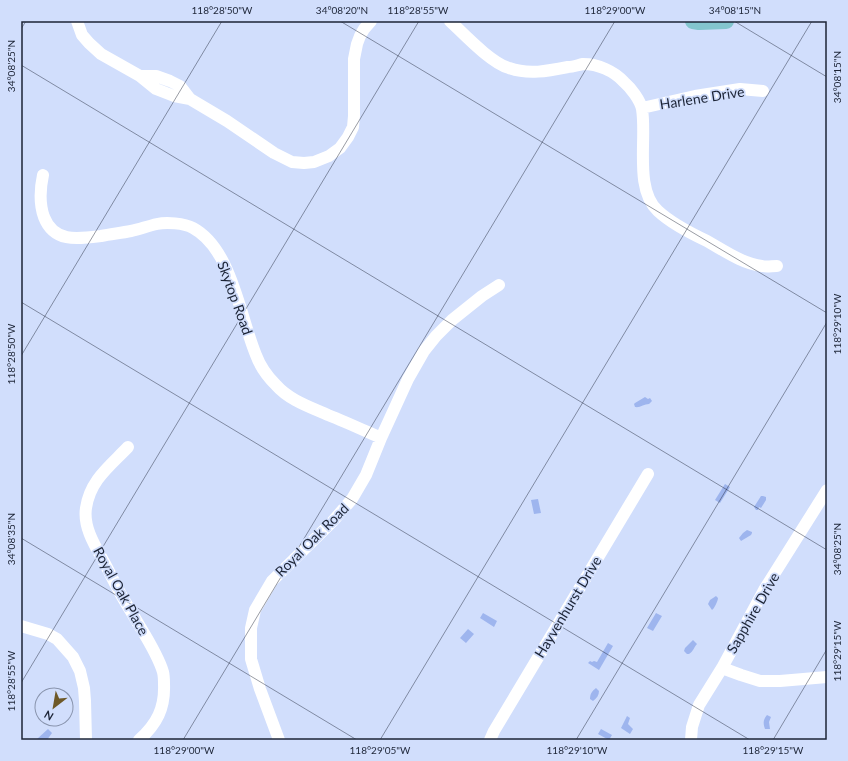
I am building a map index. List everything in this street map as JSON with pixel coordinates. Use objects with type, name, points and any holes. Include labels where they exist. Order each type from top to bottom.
[{"type":"main road","points":[[692,21],[726,21]]},
{"type":"street","points":[[77,21],[82,35],[89,44],[101,54],[140,76],[156,89],[172,89],[180,86],[190,99],[227,121],[274,153],[292,162],[304,163],[314,162],[329,156],[340,148],[353,127],[354,59],[360,36],[364,29],[372,21]]},
{"type":"street","points":[[450,21],[491,58],[507,68],[523,72],[537,72],[583,64],[598,66],[623,80],[633,92],[642,108],[643,171],[646,192],[658,211],[678,226],[746,262],[762,266],[777,266]]},
{"type":"street","name":"Harlene Drive","points":[[642,108],[695,96],[740,89],[763,91]]},
{"type":"street","name":"Skytop Road","points":[[43,175],[40,189],[42,213],[46,223],[53,231],[61,236],[82,238],[129,232],[158,223],[179,224],[192,227],[206,237],[222,259],[228,272],[256,356],[265,372],[276,386],[302,404],[381,438]]},
{"type":"street","name":"Royal Oak Road","points":[[279,740],[260,689],[251,659],[251,628],[255,610],[272,581],[333,521],[352,499],[366,475],[408,379],[424,351],[452,320],[499,285]]},
{"type":"street","name":"Royal Oak Place","points":[[128,447],[103,472],[94,485],[88,500],[86,519],[95,546],[117,588],[158,659],[163,674],[164,696],[160,713],[155,724],[139,740]]},
{"type":"street","name":"Hayvenhurst Drive","points":[[490,740],[648,474]]},
{"type":"street","name":"Sapphire Drive","points":[[691,740],[692,727],[699,705],[722,668],[764,590],[827,490]]},
{"type":"street","points":[[21,626],[40,631],[57,639],[72,657],[80,671],[86,701],[86,740]]},
{"type":"street","points":[[722,668],[741,676],[760,681],[780,681],[827,676]]},
{"type":"water","points":[[645,397],[648,399],[650,398],[652,401],[649,404],[635,407],[635,403]]},
{"type":"water","points":[[725,484],[730,487],[720,503],[715,500]]},
{"type":"water","points":[[761,496],[766,497],[766,500],[761,508],[759,507],[758,510],[756,510],[754,507]]},
{"type":"water","points":[[538,499],[541,513],[534,514],[531,500]]},
{"type":"water","points":[[747,530],[752,532],[751,535],[741,541],[739,538]]},
{"type":"water","points":[[716,596],[718,599],[712,610],[708,604],[710,600]]},
{"type":"water","points":[[483,613],[497,621],[494,627],[480,618]]},
{"type":"water","points":[[656,613],[662,616],[653,631],[647,628]]},
{"type":"water","points":[[468,629],[474,634],[466,643],[460,638]]},
{"type":"water","points":[[693,640],[697,644],[692,652],[687,654],[684,651],[685,648]]},
{"type":"water","points":[[608,643],[613,646],[599,670],[588,663],[590,661],[597,662]]},
{"type":"water","points":[[596,688],[599,691],[599,694],[593,701],[590,699],[590,696],[592,691]]},
{"type":"water","points":[[767,715],[771,717],[769,722],[770,729],[765,729],[764,725],[764,720]]},
{"type":"water","points":[[627,716],[630,718],[628,724],[633,729],[630,734],[621,728]]},
{"type":"water","points":[[48,729],[52,733],[47,740],[37,739]]},
{"type":"water","points":[[601,729],[612,735],[609,740],[598,734]]}]
